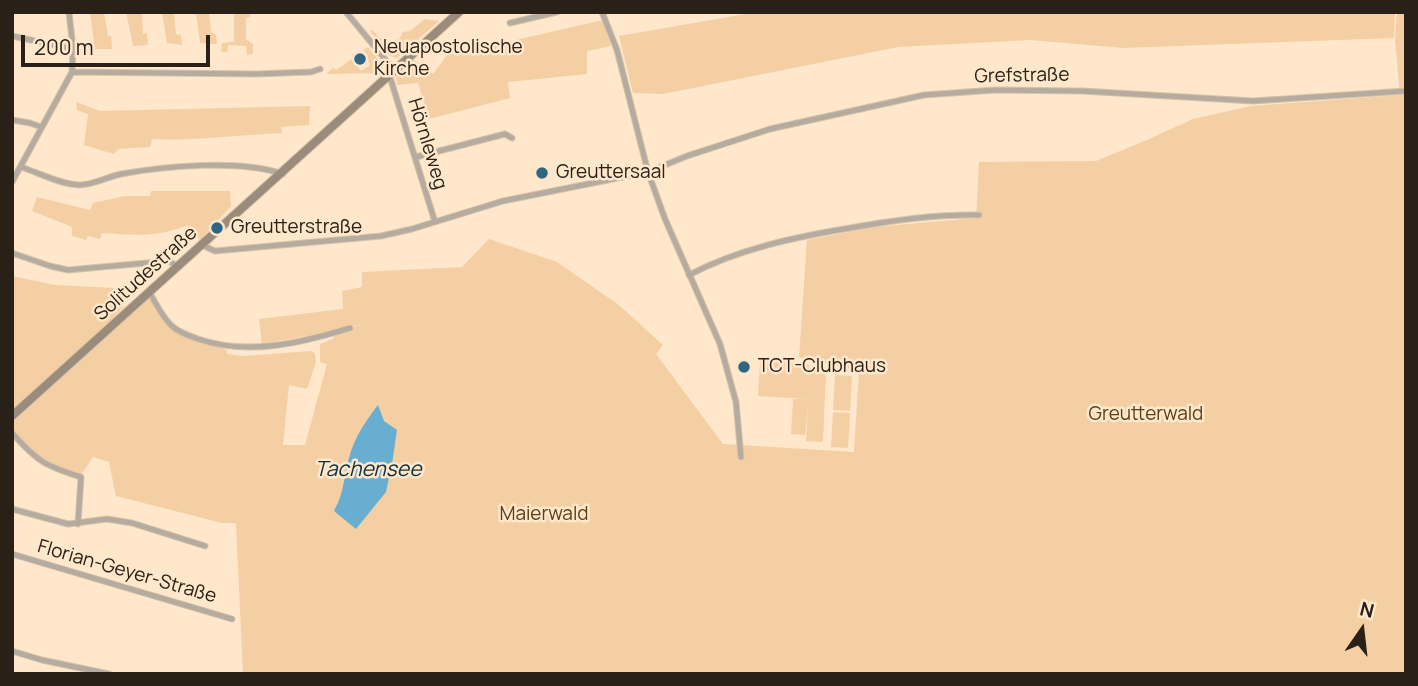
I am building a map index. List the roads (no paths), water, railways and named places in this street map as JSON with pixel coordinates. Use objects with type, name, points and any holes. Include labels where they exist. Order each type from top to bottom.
[{"type":"main road","name":"Solitudestraße","points":[[12,416],[458,12]]},
{"type":"street","points":[[12,182],[72,72],[73,49],[69,12]]},
{"type":"street","points":[[346,12],[391,72]]},
{"type":"street","points":[[510,23],[557,12]]},
{"type":"street","points":[[602,12],[617,50],[648,172],[669,229],[720,344],[736,402],[741,457]]},
{"type":"street","points":[[12,36],[73,49]]},
{"type":"street","points":[[72,72],[256,74],[311,72],[320,69]]},
{"type":"street","name":"Hörnleweg","points":[[391,72],[435,222]]},
{"type":"street","name":"Grefstraße","points":[[648,172],[687,156],[770,129],[924,95],[995,90],[1082,91],[1253,101],[1406,91]]},
{"type":"street","points":[[12,120],[41,128]]},
{"type":"street","points":[[416,157],[505,134],[512,138]]},
{"type":"street","points":[[21,167],[80,185],[118,174],[157,169],[249,166],[282,173]]},
{"type":"street","points":[[202,245],[215,251],[381,236],[503,201],[648,172]]},
{"type":"street","points":[[689,275],[709,265],[793,237],[942,214],[979,215]]},
{"type":"street","points":[[12,253],[50,267],[68,270],[169,261],[178,267]]},
{"type":"street","points":[[149,292],[173,327],[212,344],[243,348],[280,345],[318,338],[350,328]]},
{"type":"street","points":[[12,433],[46,466],[81,477],[78,524]]},
{"type":"street","points":[[12,509],[68,524],[107,519],[132,523],[205,546]]},
{"type":"street","name":"Florian-Geyer-Straße","points":[[12,554],[232,619]]},
{"type":"street","points":[[12,651],[109,674]]},
{"type":"water","name":"Tachensee","points":[[378,405],[384,421],[397,430],[392,464],[386,492],[356,529],[334,511],[354,444]]},
{"type":"place","name":"Neuapostolische Kirche","points":[[360,59]]},
{"type":"place","name":"Greuttersaal","points":[[542,173]]},
{"type":"place","name":"Greutterstraße","points":[[217,228]]},
{"type":"place","name":"TCT-Clubhaus","points":[[744,367]]},
{"type":"park label","name":"Greutterwald","points":[[1146,415]]},
{"type":"park label","name":"Maierwald","points":[[544,515]]}]
